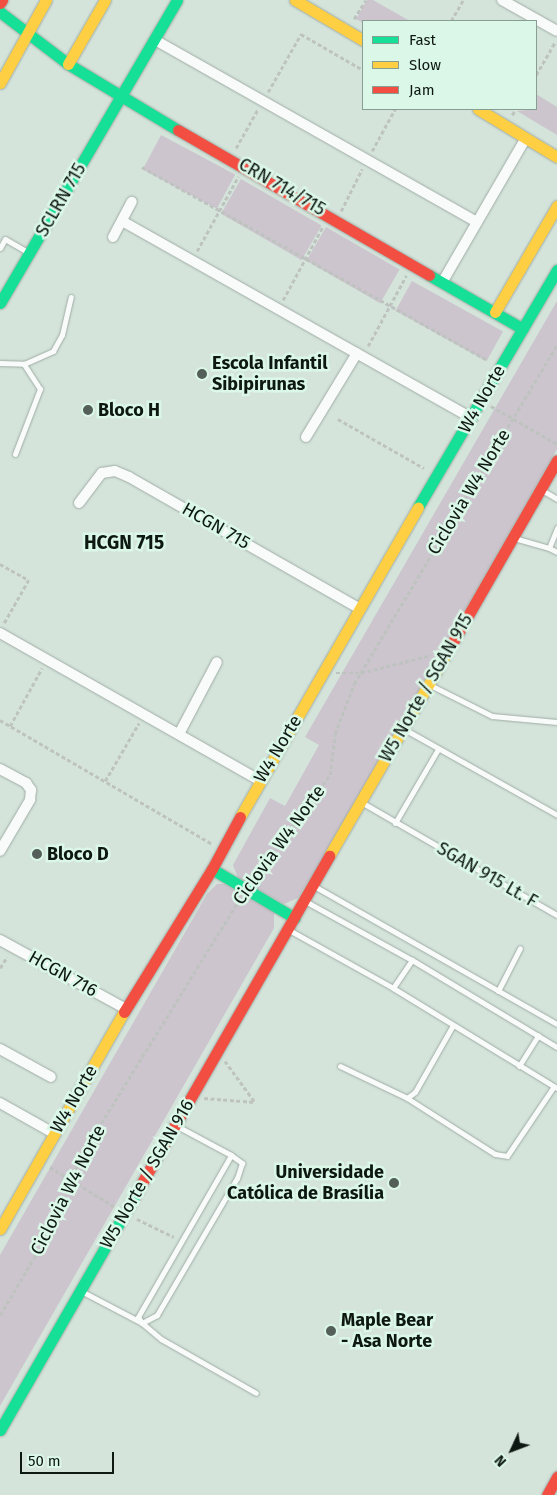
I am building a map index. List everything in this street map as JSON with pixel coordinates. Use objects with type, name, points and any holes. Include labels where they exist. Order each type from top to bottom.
[{"type":"main road","points":[[0,83],[46,0]]},
{"type":"main road","points":[[68,64],[105,0]]},
{"type":"main road","points":[[120,96],[155,40],[177,0]]},
{"type":"main road","points":[[295,0],[362,39]]},
{"type":"main road","name":"CRN 714/715","points":[[0,12],[26,34],[68,64],[120,96],[231,158],[523,329]]},
{"type":"main road","name":"SCLRN 715","points":[[1,298],[29,254],[120,96]]},
{"type":"main road","points":[[480,110],[557,157]]},
{"type":"main road","points":[[495,312],[557,206]]},
{"type":"main road","name":"W4 Norte","points":[[0,1228],[126,1009],[212,869],[259,780],[557,270]]},
{"type":"main road","name":"W5 Norte / SGAN 915","points":[[295,918],[557,460]]},
{"type":"main road","points":[[212,869],[295,918]]},
{"type":"main road","name":"W5 Norte / SGAN 916","points":[[0,1430],[190,1097],[295,918]]},
{"type":"main road","points":[[547,1495],[557,1477]]},
{"type":"street","points":[[502,0],[557,31]]},
{"type":"street","points":[[155,40],[477,222]]},
{"type":"street","points":[[443,281],[526,138]]},
{"type":"street","points":[[113,237],[132,202]]},
{"type":"street","points":[[122,221],[472,418]]},
{"type":"street","points":[[306,437],[360,354]]},
{"type":"street","name":"HCGN 715","points":[[79,503],[102,473],[115,471],[129,476],[360,609]]},
{"type":"street","points":[[0,633],[259,780]]},
{"type":"street","points":[[179,734],[217,662]]},
{"type":"street","points":[[0,769],[26,783],[31,790],[30,800],[0,851]]},
{"type":"street","name":"HCGN 716","points":[[0,940],[126,1009]]},
{"type":"street","points":[[0,1049],[51,1077]]},
{"type":"street","points":[[0,1103],[54,1134]]},
{"type":"lane","points":[[0,248],[5,239],[29,254]]},
{"type":"lane","points":[[0,362],[24,364],[53,351],[62,335],[71,297]]},
{"type":"lane","points":[[15,454],[40,389],[24,364]]},
{"type":"lane","points":[[540,489],[557,499]]},
{"type":"lane","points":[[549,548],[557,528]]},
{"type":"lane","points":[[513,538],[557,552]]},
{"type":"lane","points":[[428,684],[492,716],[557,722]]},
{"type":"lane","points":[[403,728],[557,815]]},
{"type":"lane","points":[[396,823],[438,749]]},
{"type":"lane","name":"SGAN 915 Lt. F","points":[[361,802],[557,915]]},
{"type":"lane","points":[[314,885],[557,1024]]},
{"type":"lane","points":[[305,902],[412,960],[557,1047]]},
{"type":"lane","points":[[288,930],[393,988],[556,1087],[507,1156],[494,1154],[407,1098],[340,1066]]},
{"type":"lane","points":[[498,991],[520,948]]},
{"type":"lane","points":[[393,988],[412,960]]},
{"type":"lane","points":[[407,1098],[415,1092],[453,1025]]},
{"type":"lane","points":[[519,1066],[538,1036]]},
{"type":"lane","points":[[142,1323],[157,1315],[237,1178],[242,1163],[231,1155],[175,1125]]},
{"type":"lane","points":[[142,1323],[138,1317],[231,1155]]},
{"type":"lane","points":[[80,1291],[142,1323],[161,1339],[256,1393]]},
{"type":"path","points":[[352,23],[366,0]]},
{"type":"path","points":[[451,20],[463,0]]},
{"type":"path","points":[[231,158],[262,100],[301,34],[362,69]]},
{"type":"path","points":[[537,74],[557,40]]},
{"type":"path","points":[[512,115],[515,110]]},
{"type":"path","points":[[142,166],[488,360]]},
{"type":"path","points":[[194,257],[238,176]]},
{"type":"path","points":[[280,306],[324,225]]},
{"type":"path","points":[[360,354],[408,273]]},
{"type":"path","name":"Ciclovia W4 Norte","points":[[0,1315],[34,1258],[84,1151],[246,889],[330,775],[335,734],[361,672],[557,345]]},
{"type":"path","points":[[481,401],[557,444]]},
{"type":"path","points":[[338,419],[424,468]]},
{"type":"path","points":[[0,564],[29,580],[4,624],[12,629]]},
{"type":"path","points":[[322,674],[361,672],[447,650]]},
{"type":"path","points":[[10,726],[47,660]]},
{"type":"path","points":[[105,781],[144,715]]},
{"type":"path","points":[[0,720],[222,850]]},
{"type":"path","points":[[190,1097],[255,1102],[217,1051]]},
{"type":"path","points":[[40,1160],[119,1209]]},
{"type":"path","points":[[136,1219],[182,1240]]},
{"type":"shaded area","points":[[367,0],[373,0],[408,20],[362,20],[362,22],[356,19]]},
{"type":"shaded area","points":[[537,95],[557,107],[557,135],[517,111],[537,110]]},
{"type":"shaded area","points":[[161,135],[235,174],[217,209],[143,169]]},
{"type":"shaded area","points":[[241,179],[322,226],[302,260],[221,214]]},
{"type":"shaded area","points":[[326,227],[400,270],[380,303],[306,261]]},
{"type":"shaded area","points":[[412,281],[503,331],[486,361],[396,311]]},
{"type":"shaded area","points":[[557,301],[557,449],[324,856],[298,898],[284,904],[238,878],[233,865],[270,798],[285,806],[319,745],[305,737]]},
{"type":"shaded area","points":[[217,884],[224,884],[274,912],[274,928],[0,1406],[0,1255],[207,894]]},
{"type":"traffic: fast","points":[[0,303],[177,0]]},
{"type":"traffic: fast","points":[[0,12],[68,64],[178,130]]},
{"type":"traffic: fast","points":[[418,507],[557,270]]},
{"type":"traffic: fast","points":[[429,275],[523,329]]},
{"type":"traffic: fast","points":[[212,869],[295,918]]},
{"type":"traffic: fast","points":[[0,1430],[139,1188]]},
{"type":"traffic: slow","points":[[0,83],[46,0]]},
{"type":"traffic: slow","points":[[68,64],[105,0]]},
{"type":"traffic: slow","points":[[295,0],[362,39]]},
{"type":"traffic: slow","points":[[480,110],[557,157]]},
{"type":"traffic: slow","points":[[495,312],[557,206]]},
{"type":"traffic: slow","points":[[240,817],[418,507]]},
{"type":"traffic: slow","points":[[329,856],[450,647]]},
{"type":"traffic: slow","points":[[0,1229],[124,1012]]},
{"type":"traffic: jam","points":[[178,130],[429,275]]},
{"type":"traffic: jam","points":[[450,647],[557,460]]},
{"type":"traffic: jam","points":[[124,1012],[212,869],[240,817]]},
{"type":"traffic: jam","points":[[139,1188],[329,856]]},
{"type":"traffic: jam","points":[[547,1495],[557,1477]]},
{"type":"place","name":"Escola Infantil Sibipirunas","points":[[202,374]]},
{"type":"place","name":"Bloco H","points":[[88,410]]},
{"type":"place","name":"Bloco D","points":[[37,854]]},
{"type":"place","name":"Universidade Católica de Brasília","points":[[394,1183]]},
{"type":"place","name":"Maple Bear - Asa Norte","points":[[331,1331]]},
{"type":"district","name":"HCGN 715","points":[[124,543]]}]
